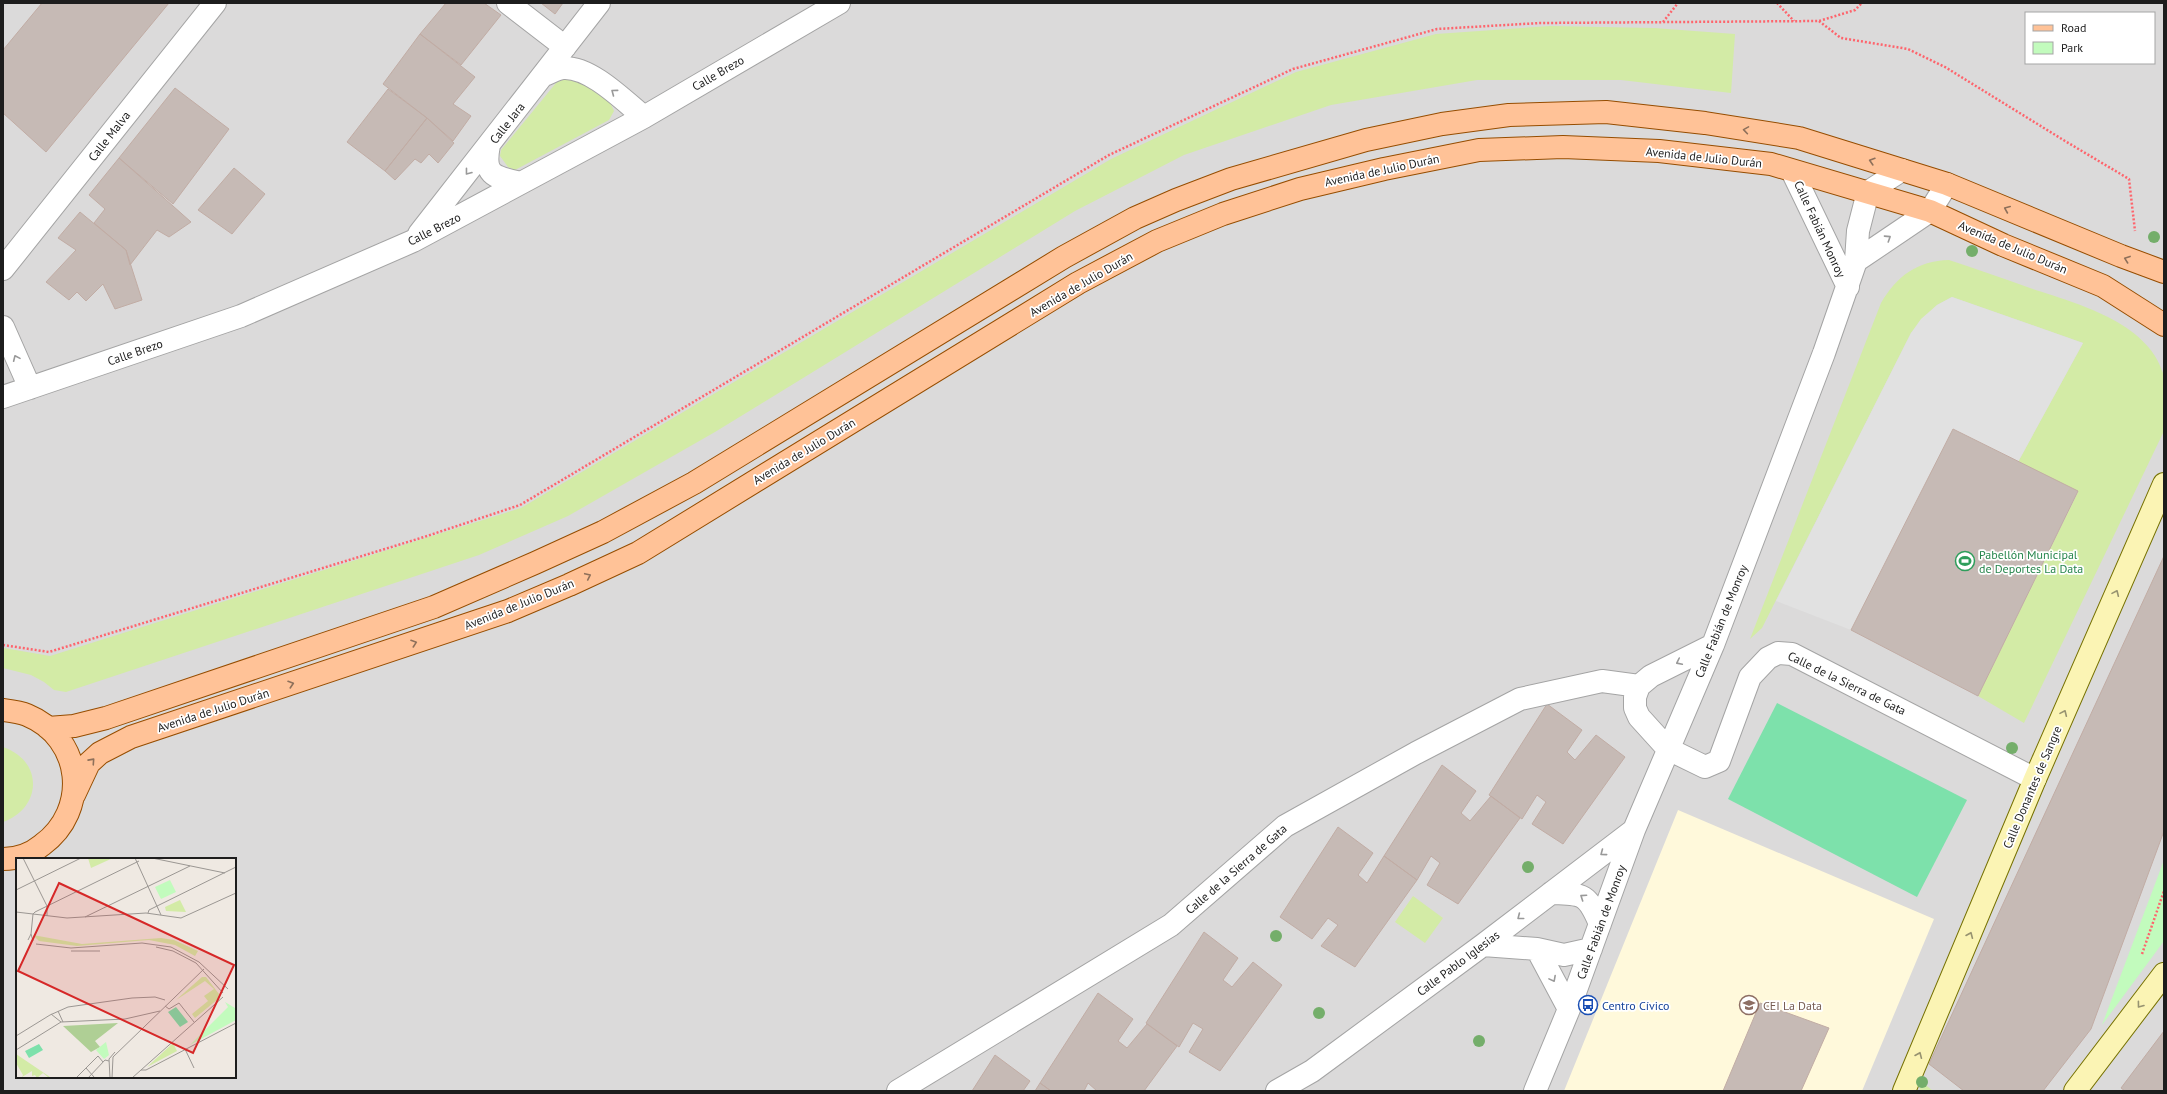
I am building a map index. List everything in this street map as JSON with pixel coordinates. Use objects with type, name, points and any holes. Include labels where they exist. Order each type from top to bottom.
[{"type":"main road","points":[[48,728],[74,726],[106,718],[434,607],[542,560],[603,532],[694,483],[1064,257],[1135,218],[1238,176],[1366,140],[1442,124],[1509,115],[1606,112],[1705,123],[1799,138],[1947,184],[2138,263],[2164,272]]},
{"type":"main road","name":"Avenida de Julio Durán","points":[[74,795],[89,763],[100,753],[131,738],[508,611],[638,553],[1078,283],[1157,241],[1223,214],[1300,189],[1384,169],[1479,150],[1563,147],[1659,151],[1771,164],[1930,211],[2003,245],[2104,286],[2164,325]]},
{"type":"main road","name":"Calle Donantes de Sangre","points":[[1904,1091],[2035,779],[2164,484]]},
{"type":"main road","points":[[3,859],[11,859],[34,852],[53,837],[67,817],[74,795],[73,770],[65,747],[48,728],[26,714],[5,709]]},
{"type":"main road","points":[[2075,1091],[2164,974]]},
{"type":"street","name":"Calle Malva","points":[[3,269],[215,3]]},
{"type":"street","points":[[508,3],[565,47]]},
{"type":"street","name":"Calle Jara","points":[[413,241],[599,3]]},
{"type":"street","name":"Calle Brezo","points":[[3,397],[241,316],[413,241],[644,117],[839,3]]},
{"type":"street","points":[[584,22],[581,47],[592,76]]},
{"type":"street","points":[[544,75],[563,68],[580,69],[592,76],[644,117]]},
{"type":"street","points":[[489,145],[486,160],[488,170],[494,177],[520,183]]},
{"type":"street","points":[[1868,192],[1902,170]]},
{"type":"street","name":"Calle Fabián Monroy","points":[[1792,171],[1848,287]]},
{"type":"street","points":[[1856,261],[1930,211],[1947,184]]},
{"type":"street","name":"Calle Fabián Monroy","points":[[1856,261],[1858,231],[1868,192]]},
{"type":"street","name":"Calle Fabián de Monroy","points":[[1535,1091],[1569,1009],[1634,830],[1714,645],[1848,287],[1856,261]]},
{"type":"street","points":[[3,327],[30,388]]},
{"type":"street","points":[[1668,749],[1639,717],[1635,708],[1635,697],[1639,686],[1651,676],[1714,645]]},
{"type":"street","name":"Calle de la Sierra de Gata","points":[[1668,749],[1705,766],[1719,761],[1750,677],[1768,658],[1785,652],[1799,657],[2035,779]]},
{"type":"street","name":"Calle de la Sierra de Gata","points":[[898,1091],[1171,924],[1285,826],[1416,753],[1520,699],[1602,681],[1639,686]]},
{"type":"street","name":"Calle Pablo Iglesias","points":[[1277,1091],[1312,1071],[1483,945],[1634,830]]},
{"type":"street","points":[[1550,893],[1578,894],[1591,903],[1600,924]]},
{"type":"street","points":[[1483,945],[1537,949],[1564,955],[1591,949]]},
{"type":"street","points":[[1537,949],[1569,1009]]},
{"type":"path","points":[[1663,22],[1678,3]]},
{"type":"path","points":[[1777,3],[1794,21]]},
{"type":"path","points":[[3,645],[49,652],[424,537],[520,505],[1109,156],[1294,69],[1437,29],[1540,23],[1819,21],[1855,10],[1862,3]]},
{"type":"path","points":[[1819,21],[1841,38],[1908,49],[1946,67],[2026,118],[2129,179],[2138,263]]},
{"type":"path","points":[[2141,957],[2164,890]]},
{"type":"shaded area","points":[[3,3],[2164,3],[2164,1091],[3,1091]]},
{"type":"shaded area","points":[[1952,297],[2083,343],[2018,462],[1851,630],[1776,601],[1911,333],[1921,319],[1937,305]]},
{"type":"shaded area","name":"CEI La Data","points":[[1678,810],[1934,919],[1862,1091],[1564,1091]]},
{"type":"green space","points":[[1550,26],[1654,28],[1735,34],[1731,93],[1621,80],[1477,80],[1331,105],[1184,155],[1075,211],[715,432],[568,516],[479,555],[66,692],[54,690],[44,682],[31,675],[3,668],[4,648],[50,656],[521,508],[1111,159],[1296,72],[1436,34]]},
{"type":"green space","points":[[573,77],[608,98],[614,111],[609,120],[515,170],[508,167],[500,156],[501,150],[556,83],[563,79]]},
{"type":"green space","points":[[1949,260],[2068,300],[2126,327],[2142,340],[2155,355],[2164,379],[2164,431],[2024,723],[1978,696],[2078,492],[2018,462],[2083,343],[1952,297],[1937,305],[1911,333],[1762,628],[1750,639],[1881,303],[1894,285],[1909,272],[1927,263]]},
{"type":"green space","points":[[1777,703],[1967,800],[1917,897],[1728,799]]},
{"type":"green space","points":[[3,747],[16,754],[26,763],[31,773],[33,784],[31,796],[25,806],[16,815],[3,822]]},
{"type":"green space","points":[[2164,860],[2164,941],[2102,1025]]},
{"type":"green space","points":[[1413,896],[1443,918],[1425,943],[1395,922]]},
{"type":"green space","points":[[1922,1082],[1933,1091],[1919,1091]]},
{"type":"building","points":[[42,3],[169,3],[46,152],[3,113],[3,50]]},
{"type":"building","points":[[446,3],[484,3],[501,15],[461,65],[420,34]]},
{"type":"building","points":[[541,3],[563,3],[555,14]]},
{"type":"building","points":[[420,34],[475,77],[453,104],[471,116],[453,141],[427,118],[383,84]]},
{"type":"building","points":[[175,88],[229,129],[173,204],[119,158]]},
{"type":"building","points":[[388,89],[427,118],[385,171],[347,142]]},
{"type":"building","points":[[427,118],[454,143],[438,163],[429,154],[421,163],[415,159],[395,180],[385,171]]},
{"type":"building","points":[[119,158],[191,222],[169,237],[157,230],[130,265],[126,250],[94,223],[105,209],[89,195]]},
{"type":"building","points":[[234,168],[265,194],[232,234],[198,210]]},
{"type":"building","points":[[80,212],[126,250],[142,300],[115,309],[103,284],[86,301],[77,292],[69,300],[46,282],[76,250],[58,238]]},
{"type":"building","name":"Pabellón Municipal de Deportes La Data","points":[[1953,429],[2078,491],[1978,696],[1851,630]]},
{"type":"building","points":[[2164,556],[2164,831],[2091,1029],[2043,1091],[1964,1091],[1929,1064]]},
{"type":"building","points":[[1547,704],[1582,730],[1567,752],[1575,760],[1596,735],[1625,757],[1563,844],[1532,824],[1546,802],[1537,795],[1522,819],[1489,795]]},
{"type":"building","points":[[1442,765],[1476,791],[1461,813],[1470,821],[1491,796],[1520,818],[1458,904],[1427,885],[1440,863],[1431,856],[1417,880],[1384,856]]},
{"type":"building","points":[[1338,827],[1373,853],[1358,875],[1367,883],[1384,856],[1417,880],[1355,967],[1321,946],[1338,925],[1328,918],[1312,939],[1280,917]]},
{"type":"building","points":[[1204,932],[1238,958],[1223,980],[1232,987],[1253,962],[1282,985],[1220,1071],[1189,1052],[1203,1029],[1193,1023],[1179,1047],[1146,1023]]},
{"type":"building","points":[[1098,993],[1133,1019],[1118,1041],[1127,1048],[1147,1024],[1177,1046],[1144,1091],[1097,1091],[1088,1083],[1084,1091],[1051,1091],[1040,1083]]},
{"type":"building","points":[[1760,1003],[1829,1028],[1801,1091],[1723,1091]]},
{"type":"building","points":[[2164,1031],[2164,1091],[2125,1091],[2121,1088]]},
{"type":"building","points":[[995,1055],[1030,1081],[1023,1091],[972,1091]]},
{"type":"building","points":[[1040,1083],[1051,1091],[1035,1091]]},
{"type":"place","name":"Pabellón Municipal de Deportes La Data","points":[[1965,561]]},
{"type":"place","name":"Centro Cívico","points":[[1588,1005]]},
{"type":"place","name":"CEI La Data","points":[[1749,1005]]}]
